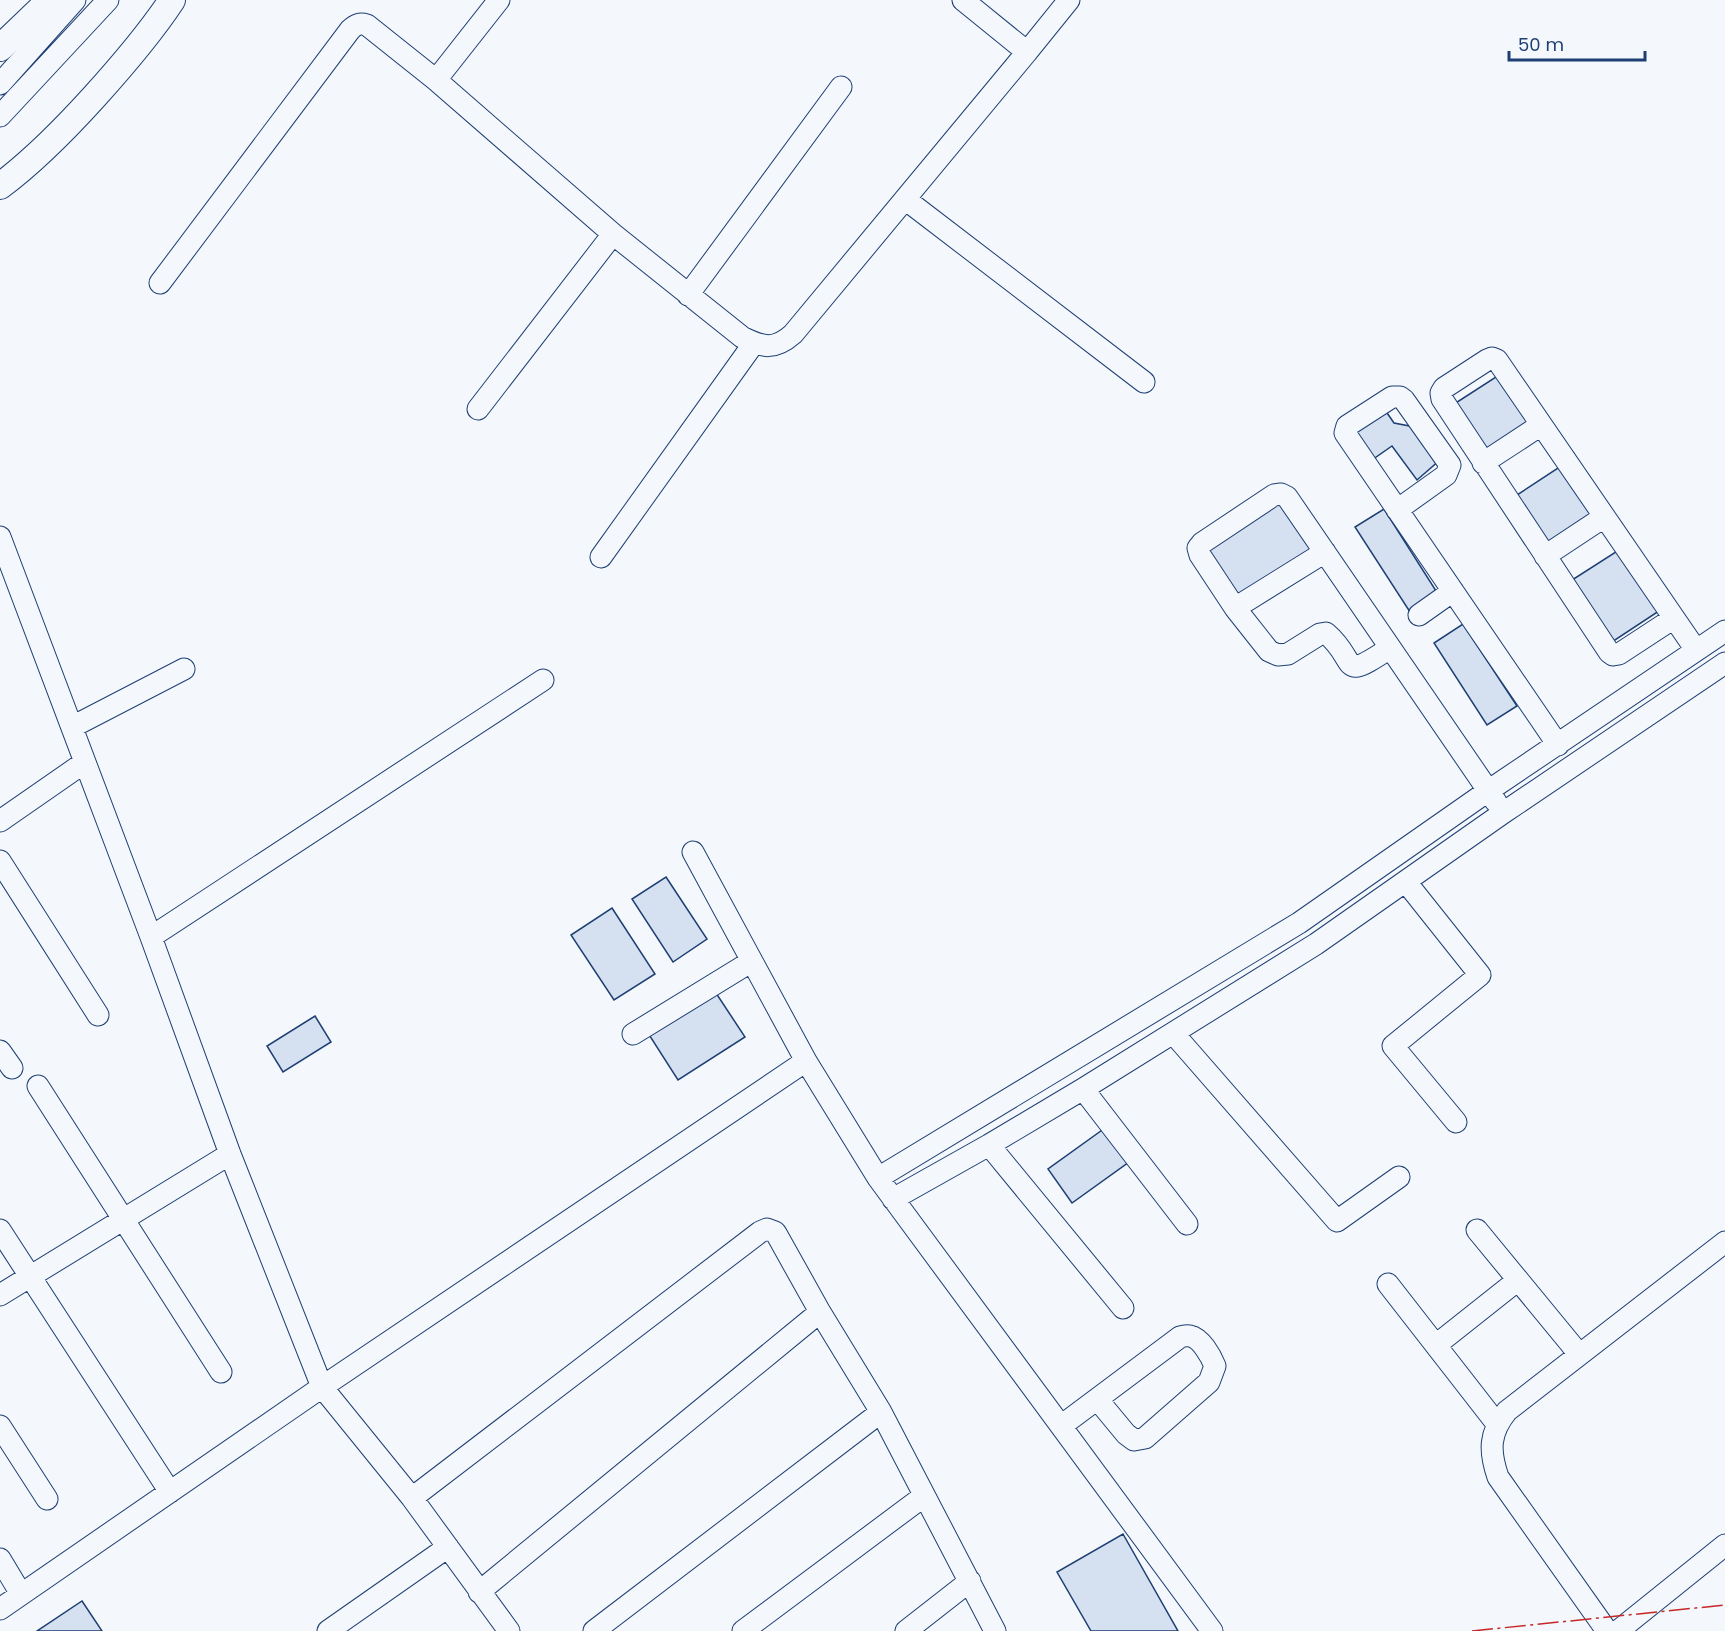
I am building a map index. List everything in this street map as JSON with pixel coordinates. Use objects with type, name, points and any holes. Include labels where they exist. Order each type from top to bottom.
[{"type":"main road","points":[[0,48],[50,0]]},
{"type":"main road","points":[[0,186],[21,170],[75,118],[122,67],[172,0]]},
{"type":"street","points":[[0,84],[75,0]]},
{"type":"street","points":[[0,116],[108,0]]},
{"type":"street","points":[[436,80],[499,0]]},
{"type":"street","points":[[963,0],[1027,52]]},
{"type":"street","points":[[160,283],[354,26],[362,23],[436,80],[613,234],[742,338],[767,347],[782,343],[793,334],[1068,0]]},
{"type":"street","points":[[688,295],[841,87]]},
{"type":"street","points":[[905,199],[1144,382]]},
{"type":"street","points":[[478,409],[613,234]]},
{"type":"street","points":[[601,557],[753,343]]},
{"type":"street","points":[[1674,618],[1619,654],[1613,655],[1609,652],[1442,399],[1441,393],[1444,388],[1492,358],[1497,360],[1696,650]]},
{"type":"street","points":[[1397,510],[1446,475],[1450,465],[1404,400],[1400,397],[1392,397],[1347,426],[1345,430],[1397,510],[1558,745]]},
{"type":"street","points":[[1483,463],[1541,424]]},
{"type":"street","points":[[1390,648],[1363,666],[1355,667],[1349,664],[1332,638],[1326,633],[1320,634],[1288,654],[1278,655],[1269,651],[1235,608],[1200,555],[1198,548],[1202,543],[1274,495],[1281,494],[1287,497],[1503,813]]},
{"type":"street","points":[[1545,556],[1604,517]]},
{"type":"street","points":[[0,537],[230,1154],[322,1387],[412,1498],[509,1631]]},
{"type":"street","points":[[1235,608],[1325,552]]},
{"type":"street","points":[[1419,615],[1453,591]]},
{"type":"street","points":[[878,1178],[1299,923],[1488,791],[1725,631]]},
{"type":"street","points":[[893,1199],[1083,1089],[1316,944],[1503,813],[1725,663]]},
{"type":"street","points":[[72,727],[184,669]]},
{"type":"street","points":[[151,938],[543,680]]},
{"type":"street","points":[[0,821],[85,762]]},
{"type":"street","points":[[693,852],[806,1061],[878,1178],[1212,1631]]},
{"type":"street","points":[[0,861],[98,1015]]},
{"type":"street","points":[[1406,882],[1480,975],[1393,1046],[1456,1122]]},
{"type":"street","points":[[633,1034],[752,961]]},
{"type":"street","points":[[1173,1033],[1337,1221],[1399,1177]]},
{"type":"street","points":[[0,1051],[12,1068]]},
{"type":"street","points":[[0,1609],[322,1387],[806,1061]]},
{"type":"street","points":[[38,1086],[220,1372]]},
{"type":"street","points":[[1083,1089],[1187,1224]]},
{"type":"street","points":[[989,1145],[1123,1308]]},
{"type":"street","points":[[0,1295],[230,1154]]},
{"type":"street","points":[[412,1498],[760,1232],[767,1229],[777,1235],[881,1413],[995,1631]]},
{"type":"street","points":[[0,1230],[171,1492]]},
{"type":"street","points":[[1477,1230],[1579,1354]]},
{"type":"street","points":[[1607,1631],[1498,1478],[1492,1460],[1491,1445],[1497,1424],[1507,1411],[1725,1242]]},
{"type":"street","points":[[1436,1345],[1518,1280]]},
{"type":"street","points":[[1388,1284],[1497,1424]]},
{"type":"street","points":[[479,1592],[820,1312]]},
{"type":"street","points":[[1061,1426],[1097,1399],[1180,1337],[1190,1336],[1199,1342],[1212,1357],[1215,1366],[1209,1382],[1145,1438],[1134,1440],[1126,1434],[1097,1399]]},
{"type":"street","points":[[594,1631],[881,1413]]},
{"type":"street","points":[[0,1426],[47,1499]]},
{"type":"street","points":[[743,1631],[924,1496]]},
{"type":"street","points":[[1629,1628],[1725,1545]]},
{"type":"street","points":[[328,1631],[448,1547]]},
{"type":"street","points":[[0,1559],[21,1593]]},
{"type":"street","points":[[906,1631],[970,1581]]},
{"type":"building","points":[[1499,375],[1531,424],[1483,455],[1451,406]]},
{"type":"building","points":[[1385,410],[1394,423],[1420,428],[1441,459],[1417,480],[1392,446],[1369,462],[1349,434]]},
{"type":"building","points":[[1561,466],[1592,515],[1546,545],[1514,497]]},
{"type":"building","points":[[1280,498],[1313,549],[1239,597],[1206,546]]},
{"type":"building","points":[[1384,509],[1438,594],[1410,612],[1355,527]]},
{"type":"building","points":[[1622,548],[1662,609],[1612,642],[1572,580]]},
{"type":"building","points":[[1463,624],[1517,706],[1487,725],[1434,643]]},
{"type":"building","points":[[666,877],[707,939],[673,962],[632,899]]},
{"type":"building","points":[[612,908],[655,974],[614,1000],[571,935]]},
{"type":"building","points":[[712,987],[745,1037],[678,1080],[646,1030]]},
{"type":"building","points":[[315,1016],[331,1042],[283,1072],[267,1046]]},
{"type":"building","points":[[1105,1128],[1129,1162],[1072,1203],[1048,1169]]},
{"type":"building","points":[[1123,1534],[1178,1631],[1091,1631],[1057,1572]]},
{"type":"building","points":[[82,1601],[102,1631],[37,1631]]},
{"type":"power","points":[[1472,1631],[1725,1605]]}]
